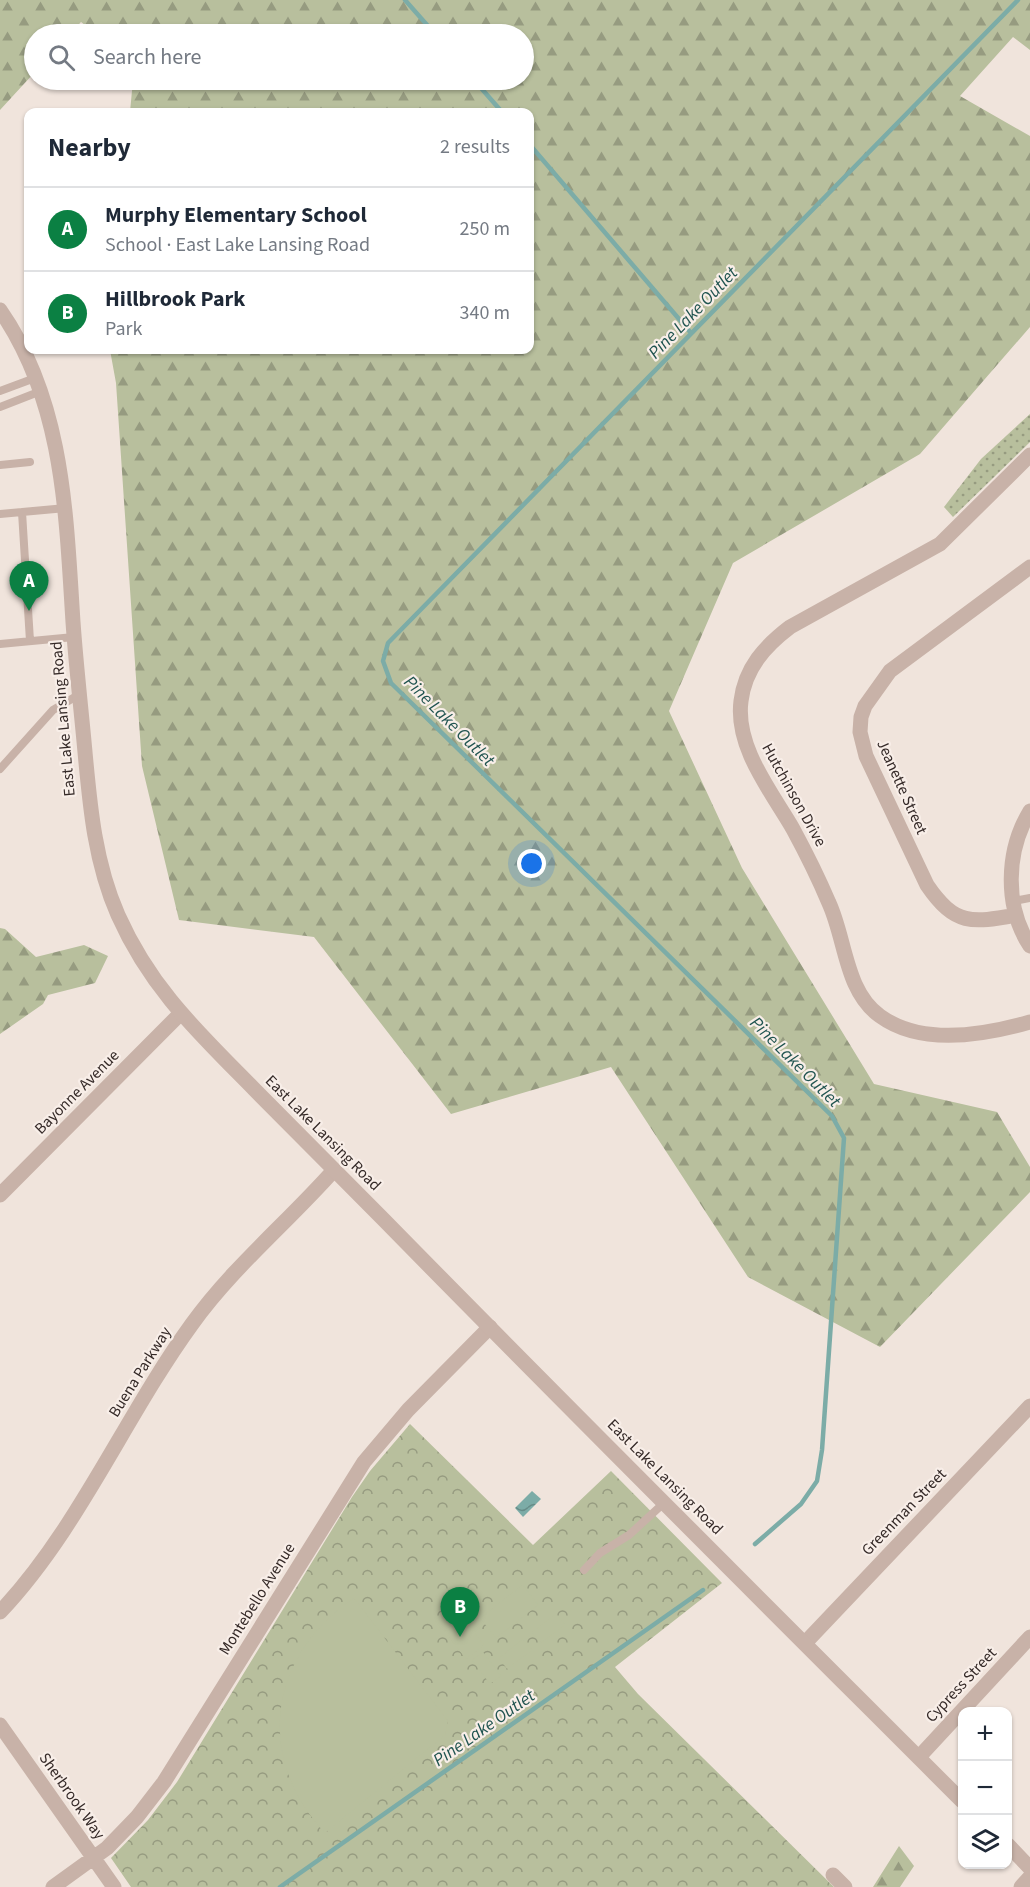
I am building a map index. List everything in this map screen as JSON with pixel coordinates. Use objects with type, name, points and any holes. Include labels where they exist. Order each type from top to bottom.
[{"type":"street","name":"East Lake Lansing Road","points":[[0,310],[10,324],[49,412],[61,465],[89,803],[97,852],[115,907],[144,965],[180,1014],[958,1796]]},
{"type":"street","name":"Hutchinson Drive","points":[[1030,455],[939,543],[790,627],[775,638],[760,654],[752,668],[741,701],[746,745],[811,863],[831,908],[856,989],[866,1004],[890,1023],[931,1035],[962,1034],[1014,1027],[1030,1022]]},
{"type":"street","name":"Jeanette Street","points":[[1015,908],[980,922],[964,919],[938,901],[927,885],[866,756],[860,732],[861,717],[865,706],[890,671],[1030,567]]},
{"type":"street","points":[[1030,811],[1014,850],[1011,875],[1015,908],[1030,946]]},
{"type":"street","name":"Bayonne Avenue","points":[[0,1195],[180,1014]]},
{"type":"street","name":"Buena Parkway","points":[[0,1612],[36,1570],[65,1527],[163,1366],[193,1323],[222,1287],[334,1170]]},
{"type":"street","name":"Montebello Avenue","points":[[53,1887],[107,1848],[164,1782],[364,1462],[408,1410],[490,1328]]},
{"type":"street","name":"Greenman Street","points":[[805,1643],[1030,1406]]},
{"type":"street","name":"Cypress Street","points":[[919,1757],[1030,1637]]},
{"type":"street","name":"Sherbrook Way","points":[[0,1725],[114,1887]]},
{"type":"street","points":[[1012,1849],[1030,1868]]},
{"type":"street","points":[[833,1875],[846,1887]]},
{"type":"street","points":[[1022,1887],[1030,1877]]},
{"type":"lane","points":[[0,391],[38,385]]},
{"type":"lane","points":[[0,407],[38,385]]},
{"type":"lane","points":[[0,465],[30,462]]},
{"type":"lane","points":[[0,514],[66,508]]},
{"type":"lane","points":[[22,512],[30,641]]},
{"type":"lane","points":[[0,644],[74,637]]},
{"type":"lane","points":[[0,769],[53,710],[80,694]]},
{"type":"lane","points":[[1015,908],[1030,898]]},
{"type":"lane","points":[[584,1570],[609,1547],[629,1535],[665,1502]]},
{"type":"green space","points":[[0,0],[1030,0],[1030,50],[1013,37],[960,96],[1030,136],[1030,327],[920,454],[733,563],[669,711],[742,868],[874,1084],[997,1112],[1030,1167],[1030,1192],[880,1347],[748,1277],[611,1067],[451,1114],[314,937],[179,920],[142,766],[116,383],[111,354],[534,354],[534,108],[130,108],[132,90],[534,90],[534,24],[84,24],[81,22],[79,24],[24,24],[24,84],[0,110]]},
{"type":"green space","points":[[1030,414],[1030,442],[953,517],[944,507],[981,459]]},
{"type":"green space","points":[[0,928],[5,929],[36,957],[84,945],[108,956],[95,983],[48,995],[43,1004],[0,1034]]},
{"type":"green space","points":[[410,1424],[533,1545],[611,1471],[722,1583],[615,1667],[638,1694],[834,1887],[131,1887],[111,1858],[148,1820],[177,1782],[352,1497],[370,1471]]},
{"type":"green space","points":[[523,1585],[538,1605],[496,1638],[480,1618]]},
{"type":"green space","points":[[354,1598],[448,1721],[445,1735],[325,1833],[302,1803],[288,1772],[281,1740],[281,1708],[289,1677],[304,1648],[325,1621]]},
{"type":"green space","points":[[556,1614],[565,1625],[541,1643],[532,1632]]},
{"type":"green space","points":[[462,1617],[484,1645],[466,1659],[444,1631]]},
{"type":"green space","points":[[523,1639],[532,1650],[507,1669],[499,1658]]},
{"type":"green space","points":[[483,1652],[501,1676],[490,1684],[472,1660]]},
{"type":"green space","points":[[899,1846],[914,1866],[900,1887],[873,1887]]},
{"type":"water","points":[[532,1491],[541,1499],[523,1517],[515,1508]]},
{"type":"waterway","points":[[405,0],[426,24]]},
{"type":"waterway","name":"Pine Lake Outlet","points":[[755,1544],[801,1504],[817,1481],[822,1450],[844,1138],[832,1116],[391,683],[383,661],[388,643],[1018,0]]},
{"type":"waterway","points":[[483,90],[498,108]]},
{"type":"waterway","points":[[534,150],[691,333]]},
{"type":"waterway","name":"Pine Lake Outlet","points":[[280,1887],[703,1590]]},
{"type":"place","name":"Murphy Elementary School","points":[[29,611]]},
{"type":"place","name":"Hillbrook Park","points":[[460,1637]]}]
